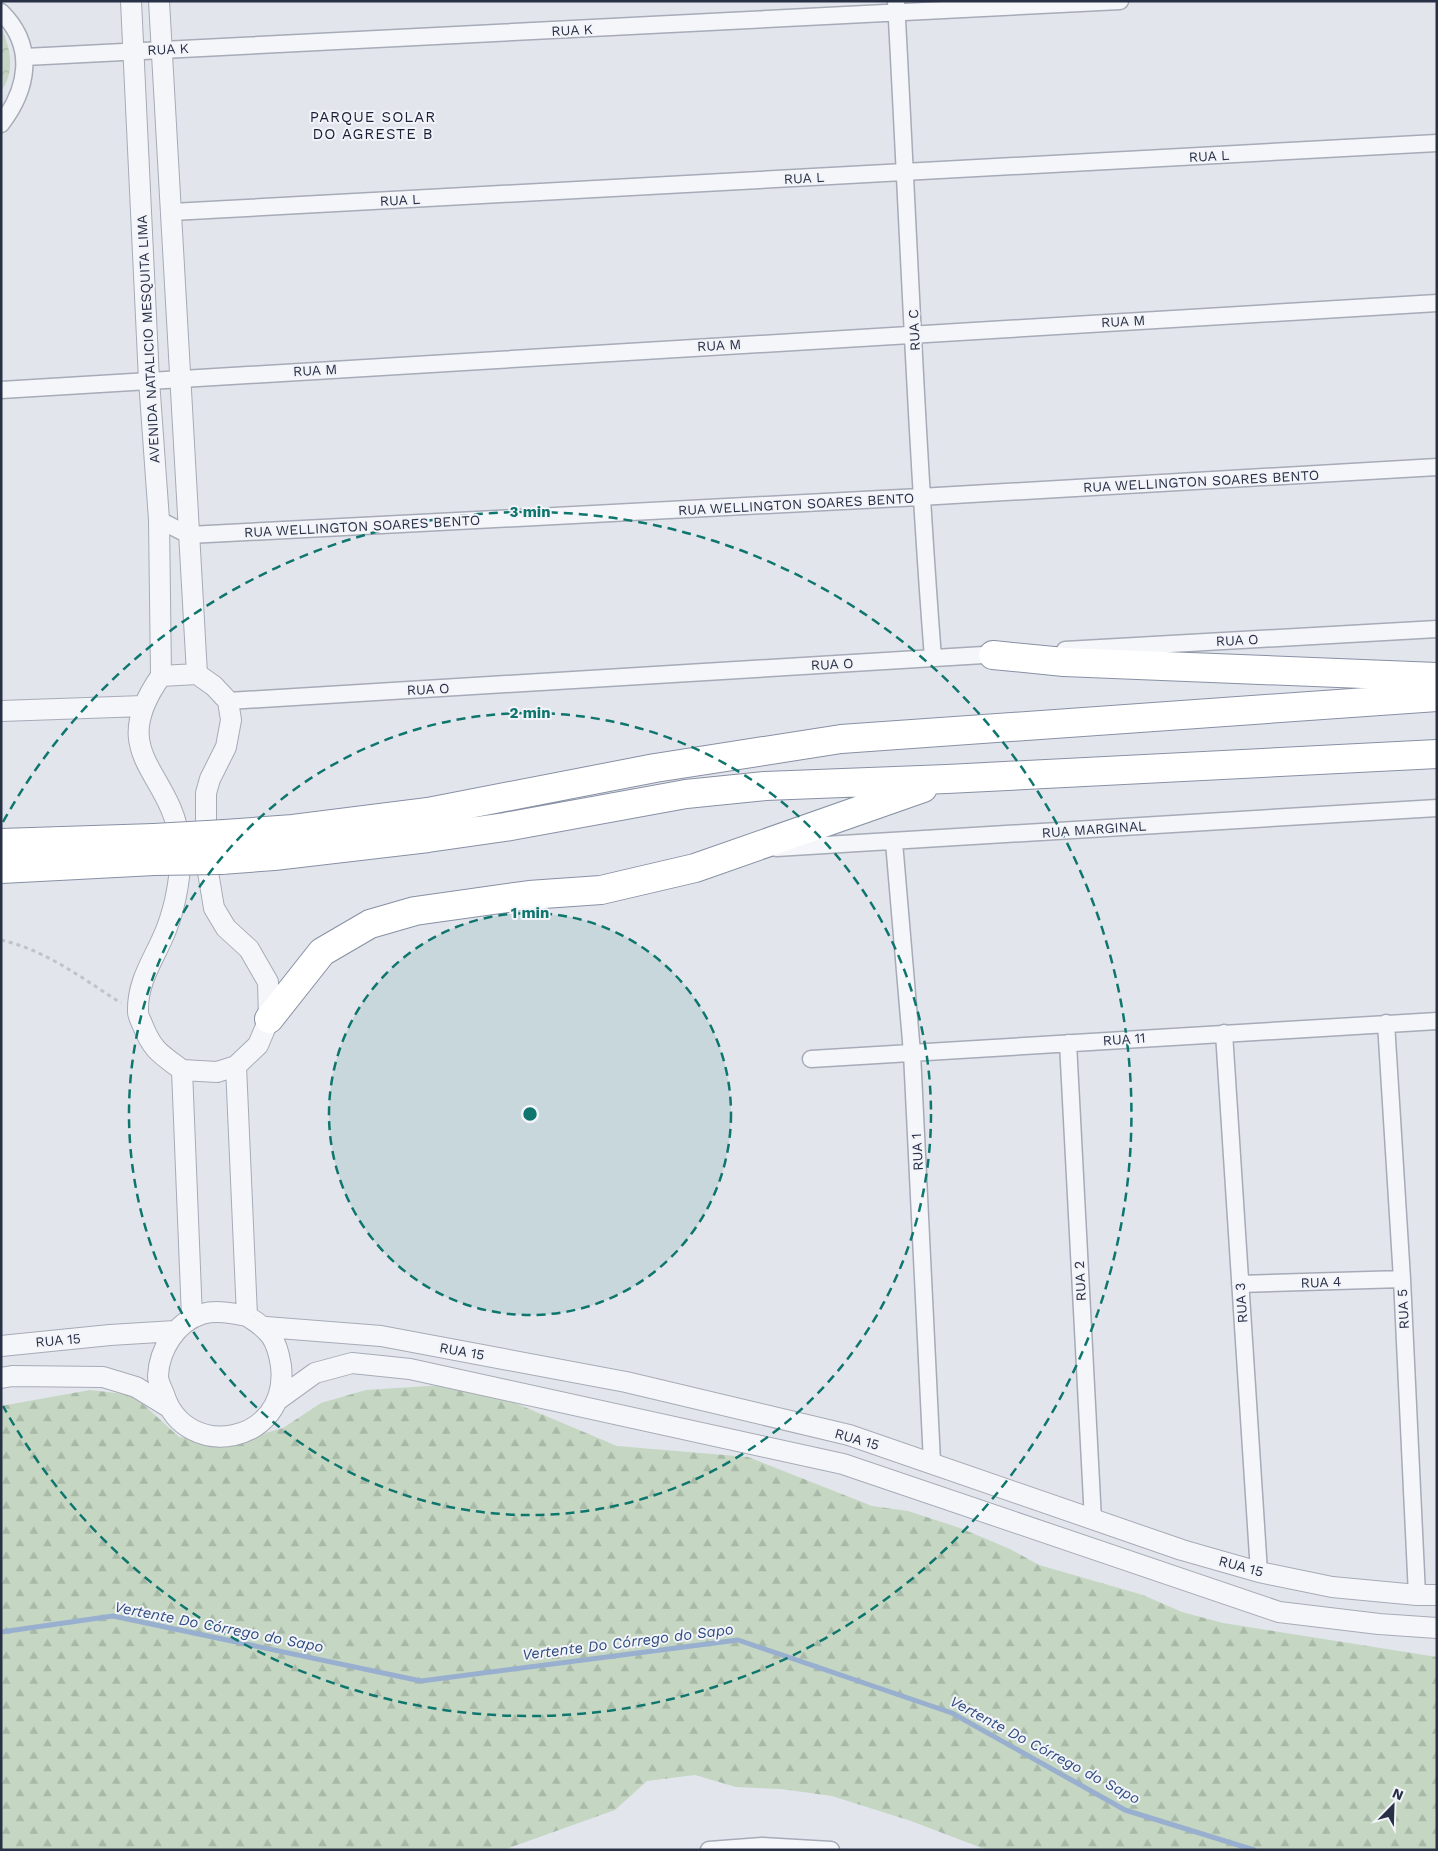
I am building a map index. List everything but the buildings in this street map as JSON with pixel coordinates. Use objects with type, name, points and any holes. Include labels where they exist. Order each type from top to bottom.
[{"type":"highway","points":[[993,655],[1064,662],[1437,677]]},
{"type":"highway","points":[[1,869],[154,850],[223,847],[293,829],[428,812],[655,768],[840,739],[1437,697]]},
{"type":"highway","points":[[223,847],[274,856],[505,827],[705,792],[765,786],[947,779],[1437,754]]},
{"type":"highway","points":[[269,1019],[322,952],[370,924],[415,911],[529,896],[601,890],[695,868],[947,779]]},
{"type":"highway","points":[[1,843],[154,850]]},
{"type":"street","name":"AVENIDA NATALICIO MESQUITA LIMA","points":[[131,1],[149,380],[160,520],[161,676]]},
{"type":"street","name":"AVENIDA NATALICIO MESQUITA LIMA","points":[[159,1],[197,674]]},
{"type":"street","name":"RUA K","points":[[24,57],[896,7],[1120,1]]},
{"type":"street","name":"RUA C","points":[[896,7],[914,333],[920,497],[933,658]]},
{"type":"street","points":[[1,12],[17,34],[24,57],[24,82],[16,105],[1,124]]},
{"type":"street","name":"RUA L","points":[[172,212],[1437,143]]},
{"type":"street","name":"RUA M","points":[[1,390],[914,333],[1437,303]]},
{"type":"street","points":[[151,414],[181,409]]},
{"type":"street","name":"RUA WELLINGTON SOARES BENTO","points":[[189,535],[920,497],[1437,467]]},
{"type":"street","points":[[160,520],[189,535]]},
{"type":"street","name":"RUA O","points":[[228,701],[1437,629]]},
{"type":"street","points":[[197,674],[214,686],[228,701],[231,720],[226,747],[210,779],[206,793],[206,860],[214,908],[226,928],[250,949],[268,982],[269,1019],[258,1045],[236,1066],[217,1072],[182,1070],[150,1045],[138,1014],[140,987],[166,930],[172,909],[180,861],[178,834],[166,797],[142,757],[138,722],[147,696],[161,676],[197,674]]},
{"type":"street","points":[[1,710],[144,706]]},
{"type":"street","name":"RUA MARGINAL","points":[[752,849],[1437,808]]},
{"type":"street","name":"RUA 1","points":[[894,842],[912,1053],[932,1462]]},
{"type":"street","name":"RUA 11","points":[[810,1059],[1437,1021]]},
{"type":"street","name":"RUA 5","points":[[1386,1023],[1402,1279],[1417,1595]]},
{"type":"street","name":"RUA 3","points":[[1224,1033],[1258,1572]]},
{"type":"street","name":"RUA 2","points":[[1068,1043],[1093,1520]]},
{"type":"street","points":[[236,1066],[247,1316]]},
{"type":"street","points":[[182,1070],[192,1318]]},
{"type":"street","name":"RUA 4","points":[[1240,1284],[1402,1279]]},
{"type":"street","points":[[1,1378],[103,1377],[136,1386],[167,1406],[179,1420],[194,1431],[226,1438],[249,1430],[266,1420],[279,1399],[282,1378],[278,1347],[266,1327],[247,1316],[220,1312],[202,1314],[192,1318],[175,1332],[164,1349],[158,1377],[167,1406]]},
{"type":"street","name":"RUA 15","points":[[266,1327],[381,1336],[626,1382],[849,1435],[932,1462],[1182,1550],[1258,1572],[1332,1587],[1417,1595],[1437,1595]]},
{"type":"street","name":"RUA 15","points":[[1,1346],[110,1335],[175,1332]]},
{"type":"street","name":"RUA 15","points":[[279,1399],[315,1373],[352,1363],[410,1369],[827,1460],[1279,1612],[1379,1624],[1437,1628]]},
{"type":"street","points":[[709,1850],[762,1846],[830,1850]]},
{"type":"path","points":[[1,940],[25,945],[50,958],[138,1014]]},
{"type":"green space","points":[[1,27],[9,51],[10,68],[6,84],[1,91]]},
{"type":"green space","points":[[444,1385],[489,1392],[617,1446],[748,1457],[872,1506],[908,1511],[960,1528],[1010,1549],[1039,1565],[1143,1595],[1182,1612],[1223,1623],[1437,1657],[1437,1850],[987,1850],[911,1821],[832,1796],[781,1789],[736,1787],[695,1775],[647,1781],[615,1810],[503,1850],[1,1850],[1,1406],[90,1390],[133,1395],[179,1437],[227,1444],[283,1428],[321,1403],[366,1390]]},
{"type":"waterway","name":"Vertente Do Córrego do Sapo","points":[[1,1632],[113,1616],[421,1681],[738,1640],[952,1713],[1125,1810],[1254,1850]]},
{"type":"district","name":"PARQUE SOLAR DO AGRESTE B","points":[[373,126]]}]
